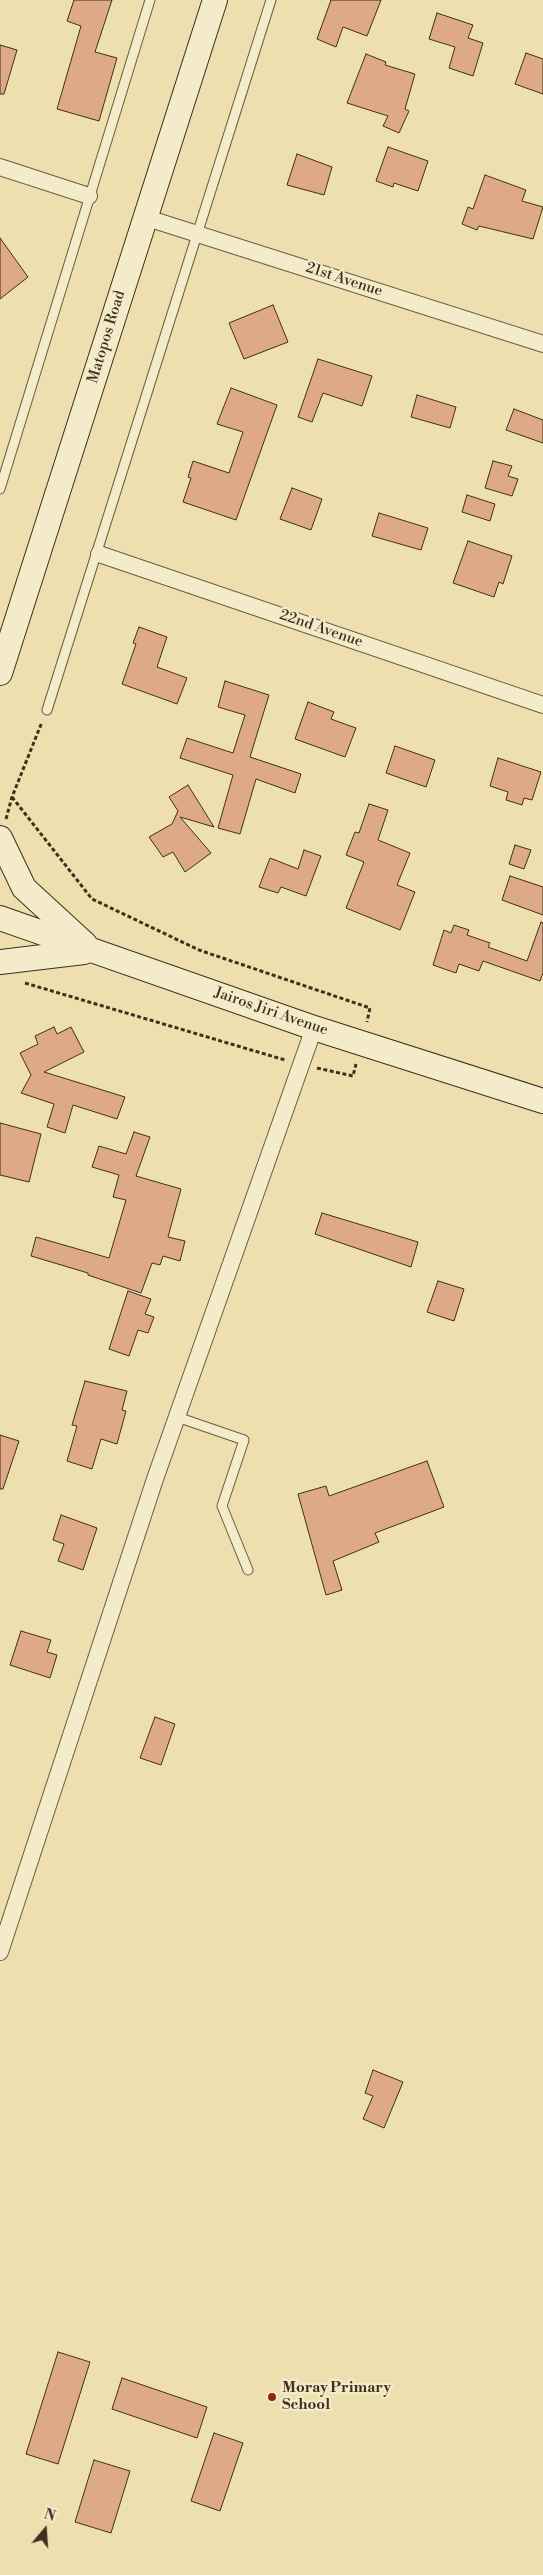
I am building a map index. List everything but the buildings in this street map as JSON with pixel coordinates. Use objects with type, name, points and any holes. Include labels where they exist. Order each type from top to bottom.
[{"type":"main road","name":"Matopos Road","points":[[0,673],[144,217],[215,0]]},
{"type":"main road","points":[[0,839],[24,888],[93,951]]},
{"type":"main road","name":"Jairos Jiri Avenue","points":[[0,918],[314,1028],[543,1101]]},
{"type":"main road","points":[[0,962],[93,951]]},
{"type":"street","points":[[0,167],[88,196]]},
{"type":"street","name":"21st Avenue","points":[[144,217],[543,344]]},
{"type":"street","name":"22nd Avenue","points":[[99,554],[543,705]]},
{"type":"street","points":[[0,1952],[177,1417],[314,1028]]},
{"type":"lane","points":[[0,489],[88,196],[150,0]]},
{"type":"lane","points":[[48,710],[99,554],[197,233],[272,0]]},
{"type":"lane","points":[[177,1417],[244,1440],[222,1506],[248,1570]]},
{"type":"path","points":[[0,839],[12,797],[48,710]]},
{"type":"path","points":[[12,797],[92,900],[199,950],[370,1008],[353,1076],[301,1064],[19,981]]},
{"type":"place","name":"Moray Primary School","points":[[272,2397]]}]
